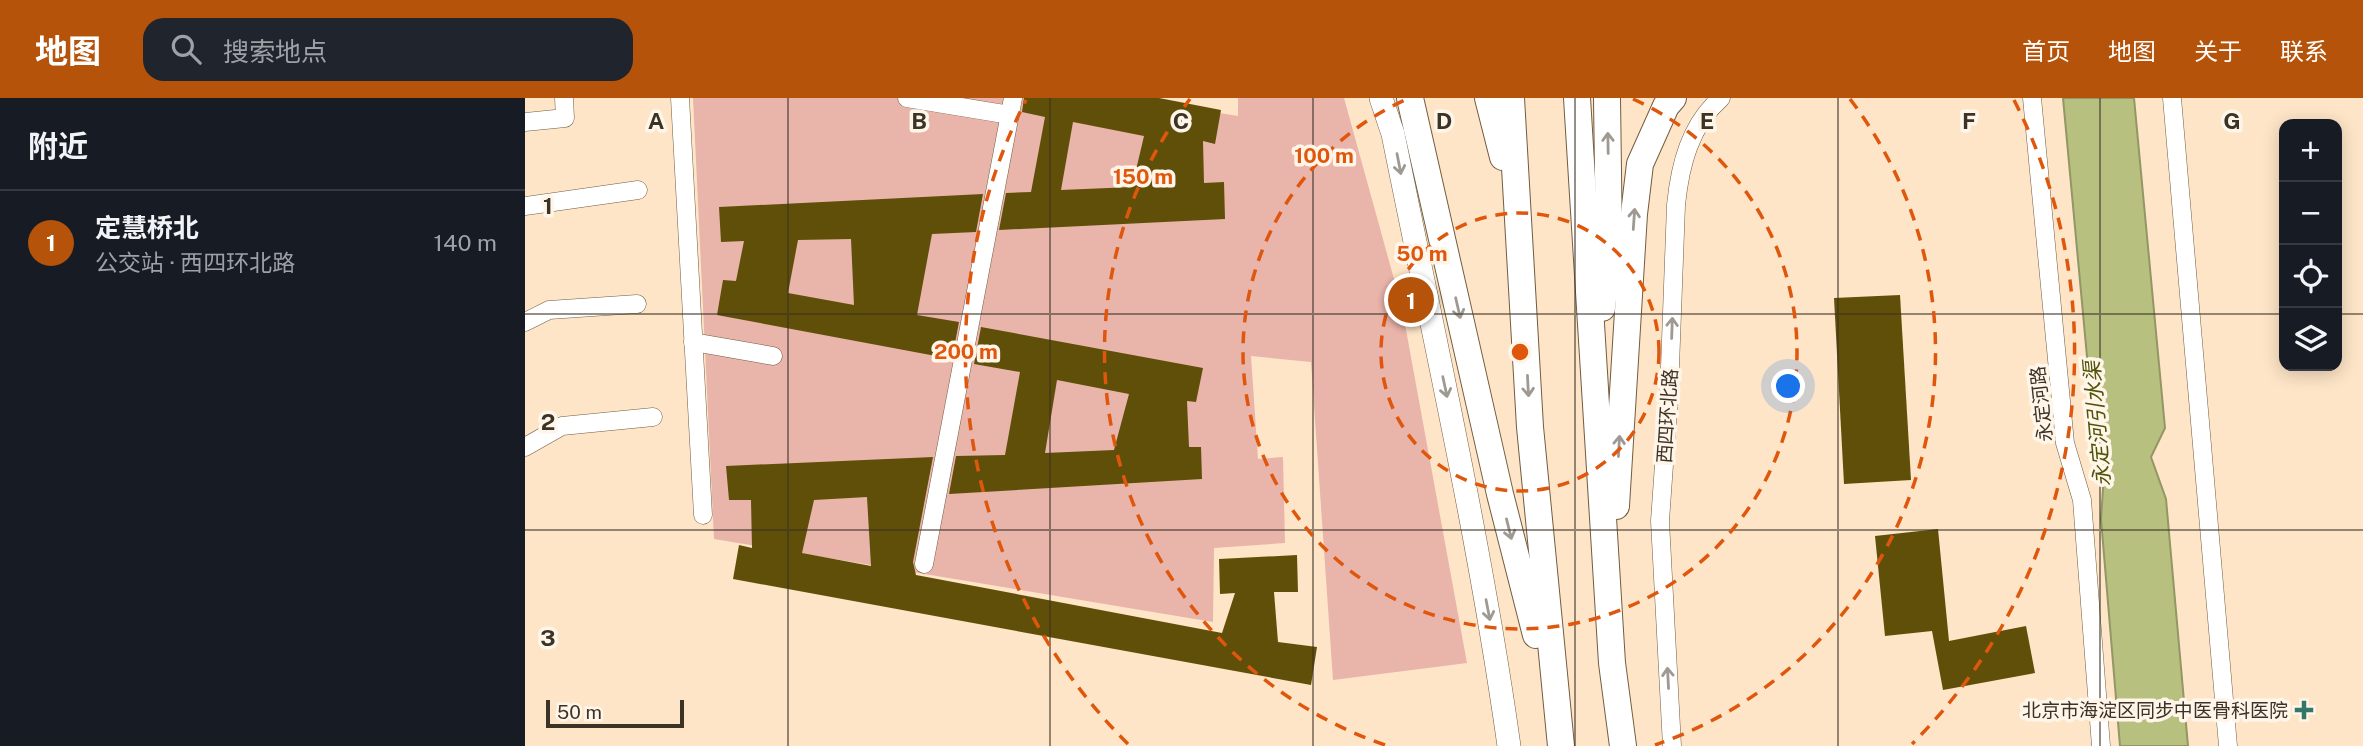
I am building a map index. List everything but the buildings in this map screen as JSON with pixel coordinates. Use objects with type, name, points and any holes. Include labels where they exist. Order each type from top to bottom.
[{"type":"highway","points":[[1410,98],[1500,494],[1557,718]]},
{"type":"highway","points":[[1488,98],[1518,217]]},
{"type":"highway","points":[[1511,98],[1530,427],[1561,746]]},
{"type":"highway","points":[[1577,98],[1612,663],[1623,746]]},
{"type":"highway","points":[[1594,382],[1609,245],[1607,98]]},
{"type":"highway","points":[[1609,612],[1638,176],[1640,164],[1666,106],[1674,98]]},
{"type":"main road","points":[[1381,98],[1393,134],[1448,401],[1492,628],[1509,746]]},
{"type":"street","points":[[525,122],[565,118],[563,98]]},
{"type":"street","points":[[680,98],[703,515]]},
{"type":"street","points":[[907,98],[1012,106],[924,564]]},
{"type":"street","name":"西四环北路","points":[[1672,746],[1660,520],[1669,394],[1676,205],[1679,174],[1689,143],[1707,110],[1721,98]]},
{"type":"street","name":"永定河路","points":[[2032,98],[2065,443],[2082,500],[2101,746]]},
{"type":"street","points":[[2172,98],[2228,746]]},
{"type":"street","points":[[525,206],[638,190]]},
{"type":"street","points":[[525,322],[549,310],[636,303]]},
{"type":"street","points":[[693,342],[773,356]]},
{"type":"street","points":[[525,447],[562,426],[653,417]]},
{"type":"shaded area","points":[[693,98],[1126,98],[1238,116],[1238,98],[1344,98],[1402,308],[1467,663],[1333,680],[1311,362],[1251,356],[1258,459],[1283,457],[1285,543],[1214,548],[1213,622],[714,539]]},
{"type":"water","name":"永定河引水渠","points":[[2063,98],[2134,98],[2165,428],[2151,457],[2166,499],[2188,746],[2120,746],[2101,519],[2105,459],[2094,432]]},
{"type":"place","name":"定慧桥北","points":[[1411,300]]},
{"type":"place","name":"北京市海淀区同步中医骨科医院","points":[[2304,710]]}]
